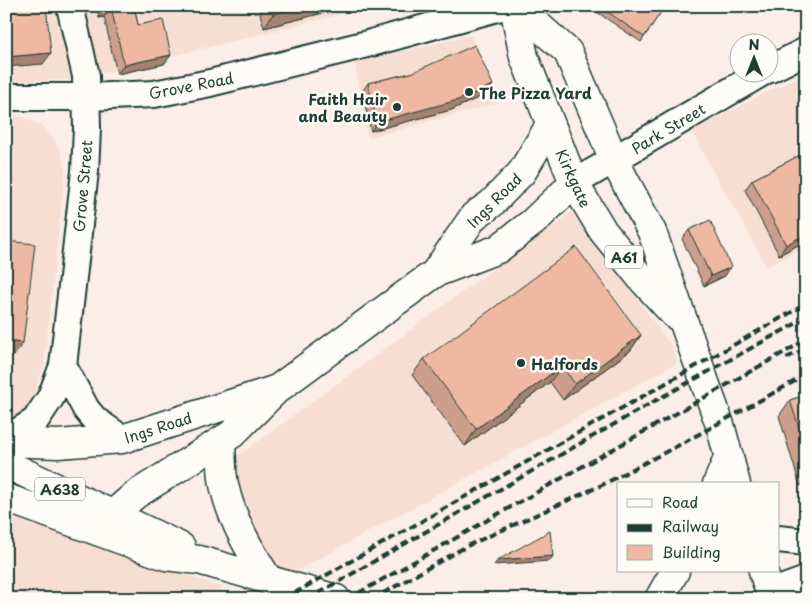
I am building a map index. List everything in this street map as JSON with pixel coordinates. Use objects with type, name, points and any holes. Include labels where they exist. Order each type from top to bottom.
[{"type":"main road","name":"Kirkgate","points":[[515,6],[524,57],[574,183],[603,231],[641,278],[683,324]]},
{"type":"main road","name":"Kirkgate","points":[[515,6],[568,52],[614,160],[652,232],[729,456],[736,482]]},
{"type":"main road","name":"Ings Road","points":[[435,273],[474,216],[491,204],[522,172],[550,125]]},
{"type":"main road","name":"Ings Road","points":[[106,523],[135,495],[232,434],[276,390],[435,273],[498,249],[533,222],[574,183]]},
{"type":"main road","name":"Ings Road","points":[[6,440],[58,444],[122,439],[276,390]]},
{"type":"main road","points":[[221,442],[225,488],[228,499],[238,526],[270,581]]},
{"type":"main road","points":[[718,482],[729,456]]},
{"type":"main road","name":"A638","points":[[6,464],[166,556],[199,560],[336,599]]},
{"type":"main road","name":"A638","points":[[6,498],[106,523]]},
{"type":"main road","points":[[659,599],[674,572]]},
{"type":"street","name":"Grove Street","points":[[6,440],[35,421],[51,397],[62,366],[85,171],[88,98],[86,76],[70,6]]},
{"type":"street","name":"Grove Road","points":[[6,97],[88,98],[154,94],[210,83],[371,43],[504,6]]},
{"type":"street","points":[[780,64],[806,51]]},
{"type":"street","name":"Park Street","points":[[574,183],[746,82]]},
{"type":"street","points":[[62,366],[86,409],[95,420],[122,439]]},
{"type":"street","points":[[780,539],[806,542]]},
{"type":"street","points":[[768,588],[806,580]]},
{"type":"shaded area","points":[[6,6],[59,6],[70,54],[71,80],[6,82]]},
{"type":"shaded area","points":[[78,6],[374,6],[95,75]]},
{"type":"shaded area","points":[[471,35],[498,103],[368,138],[355,63]]},
{"type":"shaded area","points":[[806,72],[806,247],[767,267],[691,131]]},
{"type":"shaded area","points":[[6,111],[43,126],[60,149],[65,169],[44,365],[30,406],[16,418],[6,423]]},
{"type":"shaded area","points":[[573,211],[672,347],[677,363],[289,575],[272,567],[252,539],[233,467],[238,456]]},
{"type":"shaded area","points":[[6,514],[224,588],[200,599],[6,599]]},
{"type":"building","points":[[6,6],[46,6],[51,53],[6,57]]},
{"type":"building","points":[[105,6],[134,6],[138,25],[163,20],[171,55],[124,65],[111,7],[106,9]]},
{"type":"building","points":[[271,6],[305,6],[273,14]]},
{"type":"building","points":[[599,6],[665,6],[644,37]]},
{"type":"building","points":[[475,45],[493,85],[458,100],[377,122],[368,83],[411,73]]},
{"type":"building","points":[[806,152],[806,234],[786,245],[752,180]]},
{"type":"building","points":[[710,220],[731,267],[711,276],[689,230]]},
{"type":"building","points":[[6,241],[35,244],[23,343],[6,341]]},
{"type":"building","name":"Halfords","points":[[576,247],[641,335],[575,384],[562,366],[476,429],[424,359]]},
{"type":"building","points":[[806,395],[806,450],[790,400]]},
{"type":"building","points":[[550,531],[553,556],[498,560]]},
{"type":"railway","points":[[284,599],[806,304]]},
{"type":"railway","points":[[308,599],[653,402],[806,318]]},
{"type":"railway","points":[[348,599],[806,340]]},
{"type":"railway","points":[[786,358],[806,349]]},
{"type":"railway","points":[[373,599],[467,546],[602,485],[806,375]]},
{"type":"place","name":"The Pizza Yard","points":[[469,92]]},
{"type":"place","name":"Faith Hair and Beauty","points":[[397,107]]},
{"type":"place","name":"Halfords","points":[[521,363]]}]
